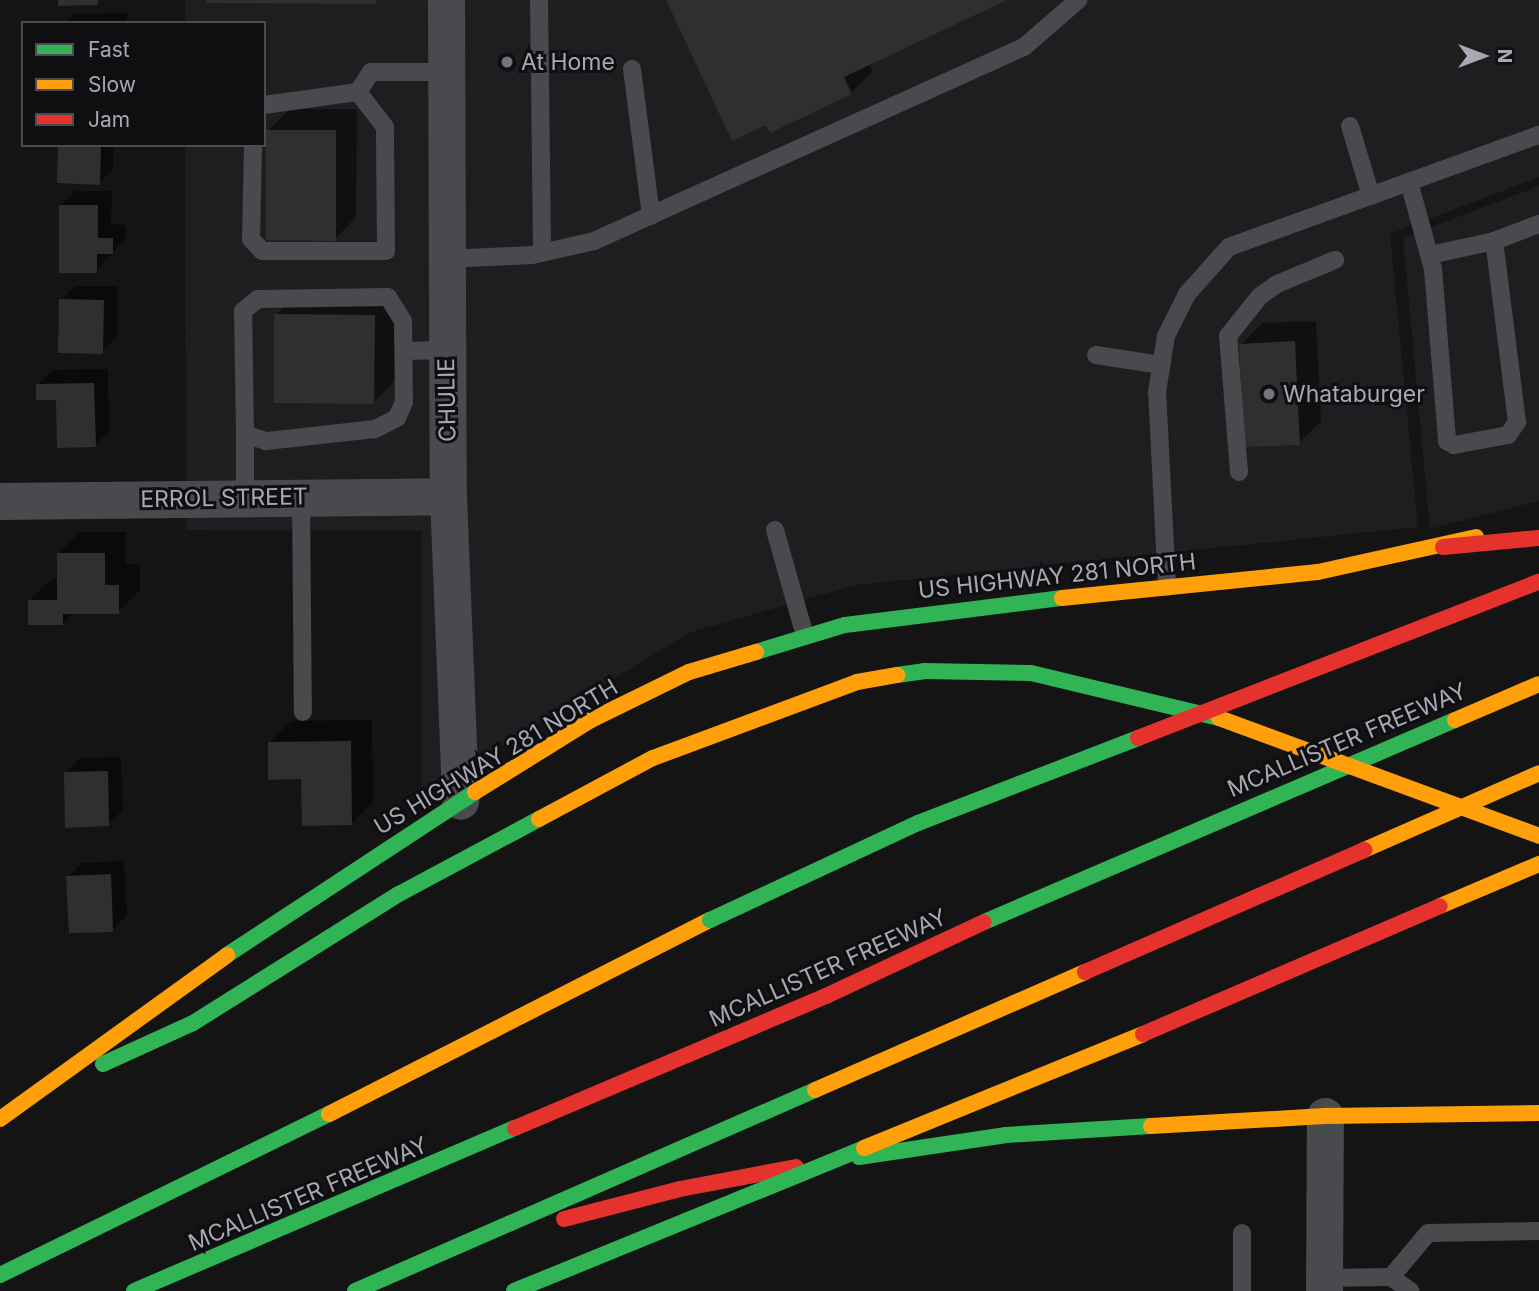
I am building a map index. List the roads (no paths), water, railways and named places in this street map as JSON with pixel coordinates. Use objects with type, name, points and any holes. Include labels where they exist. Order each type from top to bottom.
[{"type":"main road","name":"US HIGHWAY 281 NORTH","points":[[0,1119],[41,1093],[174,990],[460,801],[591,720],[689,672],[805,636],[929,611],[1318,572],[1443,547],[1539,519]]},
{"type":"main road","points":[[1443,547],[1539,538]]},
{"type":"main road","points":[[0,1275],[478,1041],[710,920],[918,823],[1539,582]]},
{"type":"main road","points":[[41,1093],[193,1023],[399,894],[653,758],[857,682],[924,671],[1031,673],[1219,718],[1539,836]]},
{"type":"main road","name":"MCALLISTER FREEWAY","points":[[134,1291],[826,996],[1062,886],[1539,684]]},
{"type":"main road","points":[[355,1291],[1539,773]]},
{"type":"main road","points":[[514,1291],[1094,1054],[1539,864]]},
{"type":"main road","points":[[450,1248],[680,1189],[979,1139],[1325,1116],[1539,1113]]},
{"type":"street","name":"CHULIE","points":[[446,0],[448,496],[460,801]]},
{"type":"street","name":"ERROL STREET","points":[[0,500],[448,496]]},
{"type":"street","points":[[1324,1285],[1325,1116]]},
{"type":"lane","points":[[539,0],[542,253]]},
{"type":"lane","points":[[445,259],[542,253],[594,241],[1024,47],[1078,0]]},
{"type":"lane","points":[[632,69],[651,216]]},
{"type":"lane","points":[[266,105],[358,92],[371,72],[446,72]]},
{"type":"lane","points":[[253,147],[251,239],[262,251],[386,251],[385,127],[358,92]]},
{"type":"lane","points":[[1350,125],[1371,196]]},
{"type":"lane","points":[[1167,587],[1157,392],[1166,336],[1187,294],[1229,247],[1539,135]]},
{"type":"lane","points":[[1409,182],[1430,255],[1447,441],[1454,446],[1508,435],[1517,422],[1494,241]]},
{"type":"lane","points":[[1430,255],[1494,241],[1539,224]]},
{"type":"lane","points":[[1239,472],[1229,346],[1233,327],[1277,284],[1335,260]]},
{"type":"lane","points":[[245,434],[266,441],[375,429],[397,418],[404,402],[403,321],[388,297],[258,299],[243,311],[245,498]]},
{"type":"lane","points":[[404,351],[446,350]]},
{"type":"lane","points":[[1096,355],[1161,365]]},
{"type":"lane","points":[[301,498],[303,712]]},
{"type":"lane","points":[[775,530],[805,636]]},
{"type":"lane","points":[[1324,1285],[1391,1277],[1428,1233],[1539,1231]]},
{"type":"lane","points":[[1242,1233],[1242,1291]]},
{"type":"lane","points":[[1391,1277],[1410,1291]]},
{"type":"place","name":"At Home","points":[[507,62]]},
{"type":"place","name":"Whataburger","points":[[1269,394]]}]
